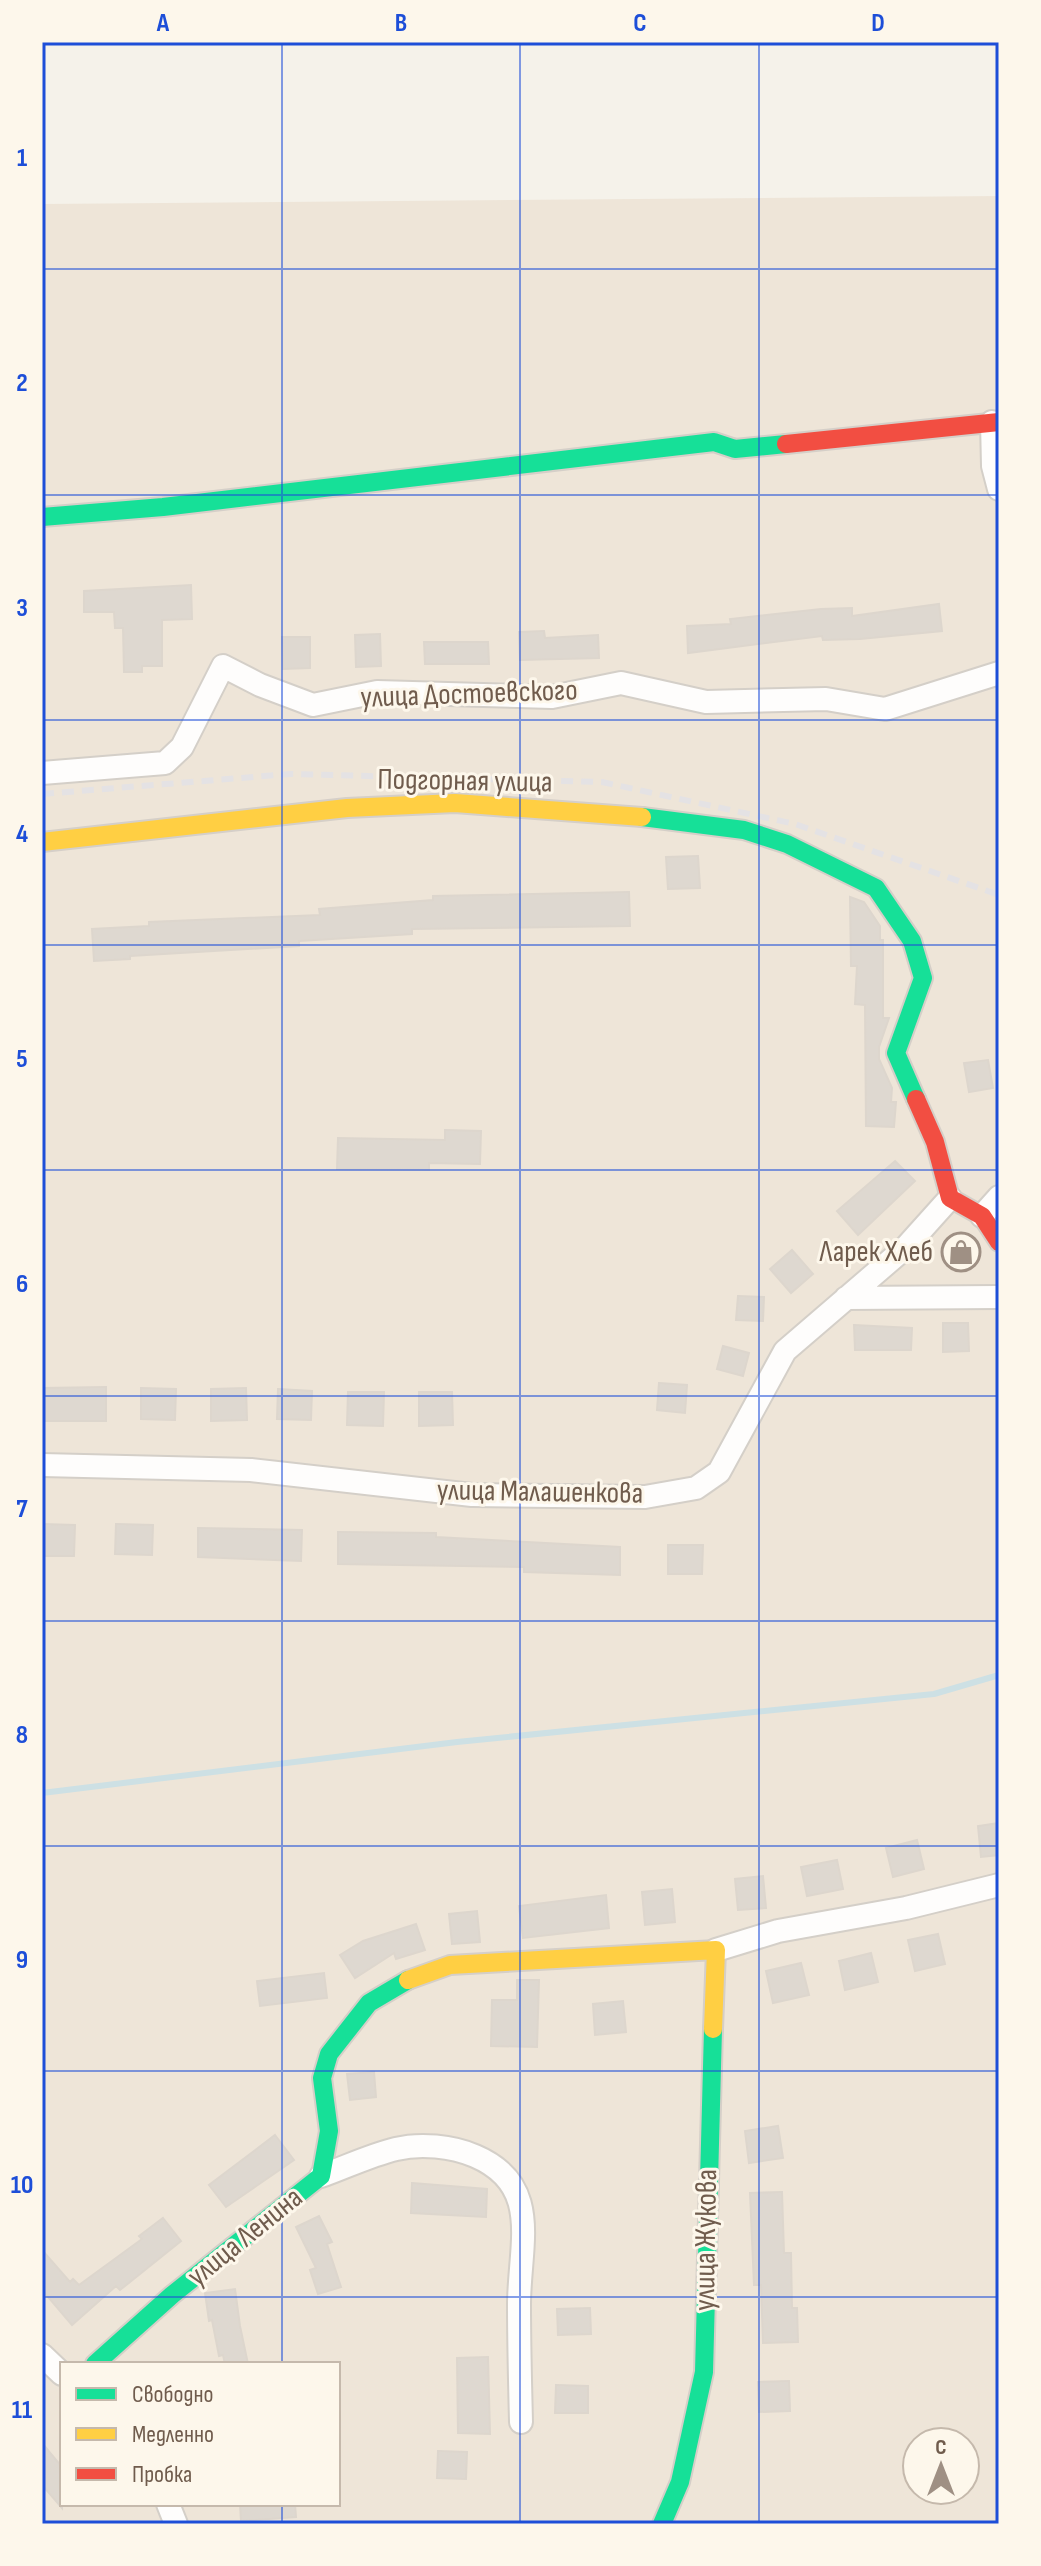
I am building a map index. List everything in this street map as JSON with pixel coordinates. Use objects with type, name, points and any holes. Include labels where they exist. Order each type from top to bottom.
[{"type":"street","points":[[42,517],[163,507],[714,442],[735,449],[996,422],[993,466],[999,489]]},
{"type":"street","name":"улица Достоевского","points":[[42,773],[165,763],[182,747],[223,666],[260,685],[313,705],[377,692],[552,697],[621,683],[706,702],[826,699],[885,709],[999,673]]},
{"type":"street","name":"Подгорная улица","points":[[42,842],[347,808],[455,803],[675,819],[744,830],[787,844],[876,888],[912,941],[923,978],[896,1053],[935,1142],[950,1198]]},
{"type":"street","points":[[982,1216],[999,1197]]},
{"type":"street","points":[[950,1198],[982,1216],[999,1242]]},
{"type":"street","name":"улица Малашенкова","points":[[42,1465],[251,1470],[472,1495],[645,1497],[696,1488],[719,1472],[785,1351],[906,1247],[950,1198]]},
{"type":"street","points":[[846,1298],[999,1297]]},
{"type":"street","points":[[716,1950],[764,1934],[906,1908],[999,1885]]},
{"type":"street","name":"улица Ленина","points":[[97,2362],[172,2295],[321,2176],[329,2131],[322,2078],[329,2054],[369,2003],[406,1981],[450,1965],[716,1950]]},
{"type":"street","name":"улица Жукова","points":[[662,2524],[680,2482],[704,2372],[706,2190],[716,1950]]},
{"type":"street","points":[[321,2176],[398,2148],[432,2146],[465,2152],[498,2166],[511,2181],[523,2210],[519,2304],[521,2422]]},
{"type":"street","points":[[42,2355],[60,2372]]},
{"type":"shaded area","points":[[999,196],[999,2524],[42,2524],[42,204]]},
{"type":"building","points":[[191,585],[192,619],[162,620],[162,666],[142,666],[142,672],[124,672],[123,628],[115,628],[114,612],[84,612],[84,591]]},
{"type":"building","points":[[939,604],[942,631],[860,639],[823,640],[822,636],[688,653],[687,626],[731,624],[730,619],[821,609],[852,608],[852,616]]},
{"type":"building","points":[[544,631],[545,638],[598,635],[599,658],[520,660],[519,632]]},
{"type":"building","points":[[380,634],[381,666],[356,667],[355,635]]},
{"type":"building","points":[[282,637],[310,637],[310,668],[283,669]]},
{"type":"building","points":[[424,642],[488,642],[489,664],[425,664]]},
{"type":"building","points":[[698,856],[700,888],[668,889],[666,857]]},
{"type":"building","points":[[629,892],[630,926],[412,929],[412,934],[299,941],[299,946],[94,961],[92,929],[149,926],[149,922],[320,915],[319,909],[433,900],[433,896]]},
{"type":"building","points":[[850,897],[864,902],[880,926],[880,940],[883,940],[883,1018],[889,1018],[879,1047],[879,1059],[892,1088],[891,1102],[896,1102],[894,1127],[866,1126],[865,1005],[855,1004],[857,966],[851,966]]},
{"type":"building","points":[[988,1060],[993,1088],[969,1092],[964,1063]]},
{"type":"building","points":[[445,1130],[481,1131],[480,1164],[429,1163],[429,1170],[337,1169],[338,1138],[445,1140]]},
{"type":"building","points":[[895,1161],[915,1181],[858,1235],[837,1211]]},
{"type":"building","points":[[792,1250],[813,1274],[791,1293],[770,1269]]},
{"type":"building","points":[[738,1296],[764,1297],[763,1321],[736,1320]]},
{"type":"building","points":[[943,1323],[968,1323],[969,1351],[943,1352]]},
{"type":"building","points":[[854,1325],[912,1328],[911,1350],[855,1350]]},
{"type":"building","points":[[723,1346],[749,1353],[743,1376],[717,1369]]},
{"type":"building","points":[[659,1383],[687,1385],[685,1413],[657,1410]]},
{"type":"building","points":[[106,1387],[106,1421],[42,1421],[42,1388]]},
{"type":"building","points":[[141,1388],[176,1389],[175,1420],[141,1419]]},
{"type":"building","points":[[246,1388],[247,1420],[211,1421],[211,1389]]},
{"type":"building","points":[[278,1389],[312,1391],[311,1420],[277,1419]]},
{"type":"building","points":[[348,1392],[384,1392],[383,1426],[347,1425]]},
{"type":"building","points":[[419,1392],[452,1392],[453,1425],[419,1426]]},
{"type":"building","points":[[42,1524],[75,1525],[74,1556],[42,1556]]},
{"type":"building","points":[[116,1524],[153,1525],[152,1555],[115,1554]]},
{"type":"building","points":[[198,1528],[302,1530],[301,1561],[198,1557]]},
{"type":"building","points":[[338,1532],[436,1533],[436,1537],[620,1547],[620,1575],[524,1572],[524,1567],[338,1564]]},
{"type":"building","points":[[668,1545],[703,1545],[702,1574],[668,1574]]},
{"type":"building","points":[[999,1823],[999,1855],[981,1857],[978,1826]]},
{"type":"building","points":[[917,1840],[924,1869],[893,1877],[886,1848]]},
{"type":"building","points":[[837,1860],[843,1889],[807,1896],[801,1867]]},
{"type":"building","points":[[763,1876],[766,1908],[738,1910],[735,1879]]},
{"type":"building","points":[[672,1889],[675,1922],[645,1925],[642,1892]]},
{"type":"building","points":[[606,1895],[609,1928],[523,1938],[519,1906]]},
{"type":"building","points":[[477,1911],[480,1942],[452,1944],[449,1914]]},
{"type":"building","points":[[416,1924],[425,1950],[396,1959],[394,1953],[355,1978],[340,1955],[363,1941]]},
{"type":"building","points":[[938,1934],[945,1964],[915,1971],[908,1940]]},
{"type":"building","points":[[871,1953],[878,1982],[845,1990],[839,1961]]},
{"type":"building","points":[[801,1963],[809,1995],[773,2003],[766,1971]]},
{"type":"building","points":[[324,1973],[327,1998],[260,2006],[257,1981]]},
{"type":"building","points":[[517,1980],[539,1980],[537,2047],[491,2046],[492,2000],[517,2000]]},
{"type":"building","points":[[623,2001],[626,2032],[595,2035],[593,2004]]},
{"type":"building","points":[[374,2072],[376,2097],[350,2100],[347,2074]]},
{"type":"building","points":[[778,2126],[783,2158],[749,2163],[745,2131]]},
{"type":"building","points":[[275,2135],[294,2160],[226,2207],[209,2185]]},
{"type":"building","points":[[412,2183],[487,2189],[486,2217],[411,2213]]},
{"type":"building","points":[[782,2192],[784,2253],[791,2253],[792,2308],[797,2308],[798,2342],[763,2343],[761,2285],[754,2285],[750,2193]]},
{"type":"building","points":[[319,2216],[332,2242],[327,2244],[341,2287],[318,2294],[310,2270],[316,2268],[296,2227]]},
{"type":"building","points":[[163,2218],[181,2241],[120,2290],[116,2286],[72,2325],[42,2290],[42,2250],[70,2282],[73,2279],[79,2285],[142,2239],[139,2236]]},
{"type":"building","points":[[235,2289],[248,2362],[225,2362],[223,2355],[219,2356],[205,2293]]},
{"type":"building","points":[[590,2308],[591,2334],[558,2335],[557,2309]]},
{"type":"building","points":[[488,2357],[490,2434],[458,2433],[457,2358]]},
{"type":"building","points":[[789,2381],[790,2411],[759,2412],[758,2382]]},
{"type":"building","points":[[556,2385],[588,2386],[588,2413],[555,2413]]},
{"type":"building","points":[[42,2443],[60,2465],[60,2506],[42,2485]]},
{"type":"building","points":[[438,2451],[467,2452],[466,2479],[437,2478]]},
{"type":"building","points":[[240,2506],[295,2506],[296,2517],[241,2521]]},
{"type":"waterway","points":[[42,1793],[457,1742],[934,1694],[999,1675]]},
{"type":"railway","points":[[42,794],[290,774],[602,782],[795,824],[999,895]]},
{"type":"traffic: fast","points":[[42,517],[163,507],[714,442],[735,449],[786,444]]},
{"type":"traffic: fast","points":[[642,817],[744,830],[787,844],[876,888],[912,941],[923,978],[896,1053],[916,1099]]},
{"type":"traffic: fast","points":[[97,2362],[172,2295],[321,2176],[329,2131],[322,2078],[329,2054],[369,2003],[408,1980]]},
{"type":"traffic: fast","points":[[662,2524],[680,2482],[704,2372],[713,2029]]},
{"type":"traffic: slow","points":[[42,842],[347,808],[455,803],[642,817]]},
{"type":"traffic: slow","points":[[408,1980],[450,1965],[716,1950],[713,2029]]},
{"type":"traffic: jam","points":[[786,444],[999,422]]},
{"type":"traffic: jam","points":[[916,1099],[935,1142],[950,1198],[982,1216],[999,1242]]},
{"type":"place","name":"Ларек Хлеб","points":[[961,1252]]}]
